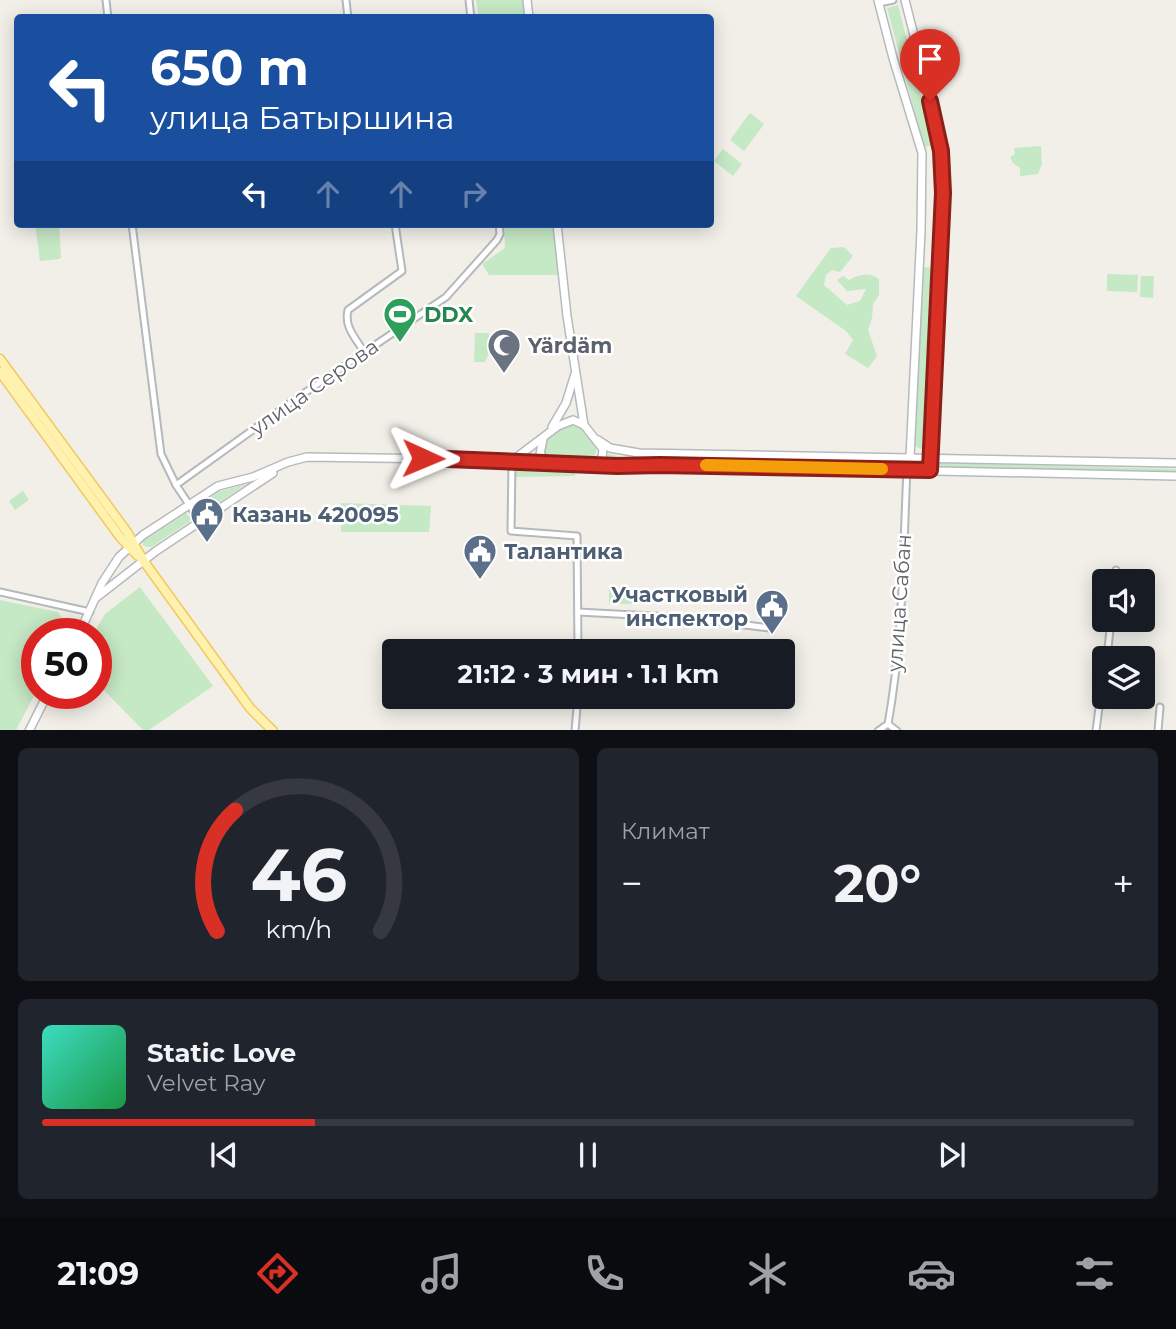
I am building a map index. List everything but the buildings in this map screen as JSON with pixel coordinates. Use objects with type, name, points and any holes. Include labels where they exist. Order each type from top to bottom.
[{"type":"main road","points":[[905,0],[937,126],[943,171],[930,470]]},
{"type":"main road","points":[[879,1],[922,153],[922,231],[910,457],[907,469]]},
{"type":"main road","points":[[557,228],[584,425]]},
{"type":"main road","points":[[0,359],[250,708],[273,730]]},
{"type":"main road","points":[[0,372],[132,545]]},
{"type":"main road","points":[[548,462],[542,458],[539,449],[566,403],[575,373]]},
{"type":"main road","points":[[512,460],[565,422],[573,421],[584,425],[610,448],[639,453],[1176,463]]},
{"type":"main road","points":[[593,464],[604,455],[598,440]]},
{"type":"main road","points":[[87,618],[102,583],[119,557],[132,545],[218,485],[253,477],[298,459],[325,456],[512,460],[617,466],[907,469],[1176,476]]},
{"type":"main road","points":[[95,598],[143,560],[298,459]]},
{"type":"main road","points":[[29,730],[40,709]]},
{"type":"street","points":[[879,1],[893,0]]},
{"type":"street","points":[[132,228],[161,454],[176,485],[200,521]]},
{"type":"street","points":[[364,352],[347,326],[348,310],[402,271],[396,228]]},
{"type":"street","name":"улица Серова","points":[[176,485],[446,297],[497,240],[499,228]]},
{"type":"street","points":[[512,460],[511,531],[577,536],[578,639]]},
{"type":"street","name":"улица Сабан","points":[[888,724],[899,622],[907,469]]},
{"type":"street","points":[[0,592],[90,612]]},
{"type":"street","points":[[578,612],[691,618],[769,628]]},
{"type":"street","points":[[1158,730],[1160,707]]},
{"type":"street","points":[[575,730],[577,709]]},
{"type":"street","points":[[1096,730],[1099,709]]},
{"type":"street","points":[[878,730],[888,724],[897,730]]},
{"type":"green space","points":[[476,0],[523,0],[525,14],[478,14]]},
{"type":"green space","points":[[898,5],[934,145],[924,147],[887,8]]},
{"type":"green space","points":[[750,113],[764,124],[744,151],[730,140]]},
{"type":"green space","points":[[1041,146],[1042,164],[1038,174],[1020,176],[1020,168],[1010,157],[1015,154],[1014,148]]},
{"type":"green space","points":[[723,149],[742,164],[733,176],[714,161]]},
{"type":"green space","points":[[36,228],[59,228],[61,257],[40,261]]},
{"type":"green space","points":[[504,228],[553,228],[559,275],[489,275],[482,264],[505,248]]},
{"type":"green space","points":[[844,247],[853,256],[840,272],[832,270],[826,275],[824,285],[847,305],[860,301],[866,289],[847,291],[837,280],[843,276],[849,280],[864,275],[879,279],[879,295],[873,304],[868,330],[877,356],[868,368],[845,354],[853,340],[846,331],[796,296],[831,248]]},
{"type":"green space","points":[[921,267],[936,268],[927,446],[921,449],[913,445]]},
{"type":"green space","points":[[1107,274],[1138,275],[1137,292],[1107,291]]},
{"type":"green space","points":[[1141,276],[1154,276],[1153,298],[1140,297]]},
{"type":"green space","points":[[475,333],[489,333],[489,353],[485,362],[474,362]]},
{"type":"green space","points":[[573,423],[581,426],[597,447],[595,456],[589,460],[548,458],[543,455],[542,445],[557,430]]},
{"type":"green space","points":[[608,454],[623,457],[904,463],[904,467],[606,461]]},
{"type":"green space","points":[[935,463],[1176,469],[1176,472],[935,467]]},
{"type":"green space","points":[[516,465],[571,466],[575,470],[575,476],[514,477]]},
{"type":"green space","points":[[246,484],[203,513],[197,508],[218,492]]},
{"type":"green space","points":[[23,491],[29,500],[15,510],[9,501]]},
{"type":"green space","points":[[341,503],[431,506],[429,532],[341,532]]},
{"type":"green space","points":[[186,513],[191,518],[189,522],[151,547],[143,546],[143,541]]},
{"type":"green space","points":[[140,587],[213,686],[149,730],[143,730],[112,698],[112,618],[103,618]]},
{"type":"green space","points":[[609,589],[638,589],[638,604],[609,604]]},
{"type":"green space","points":[[0,600],[58,612],[62,618],[21,618],[21,709],[27,709],[16,730],[0,730]]},
{"type":"slow traffic","points":[[706,465],[882,469]]},
{"type":"place","name":"DDX","points":[[400,344]]},
{"type":"place","name":"Yärdäm","points":[[504,375]]},
{"type":"place","name":"Казань 420095","points":[[207,544]]},
{"type":"place","name":"Талантика","points":[[480,581]]},
{"type":"place","name":"Участковый инспектор","points":[[772,636]]},
{"type":"route","points":[[423,458],[617,466],[930,470],[943,193],[941,151],[930,101]]}]
